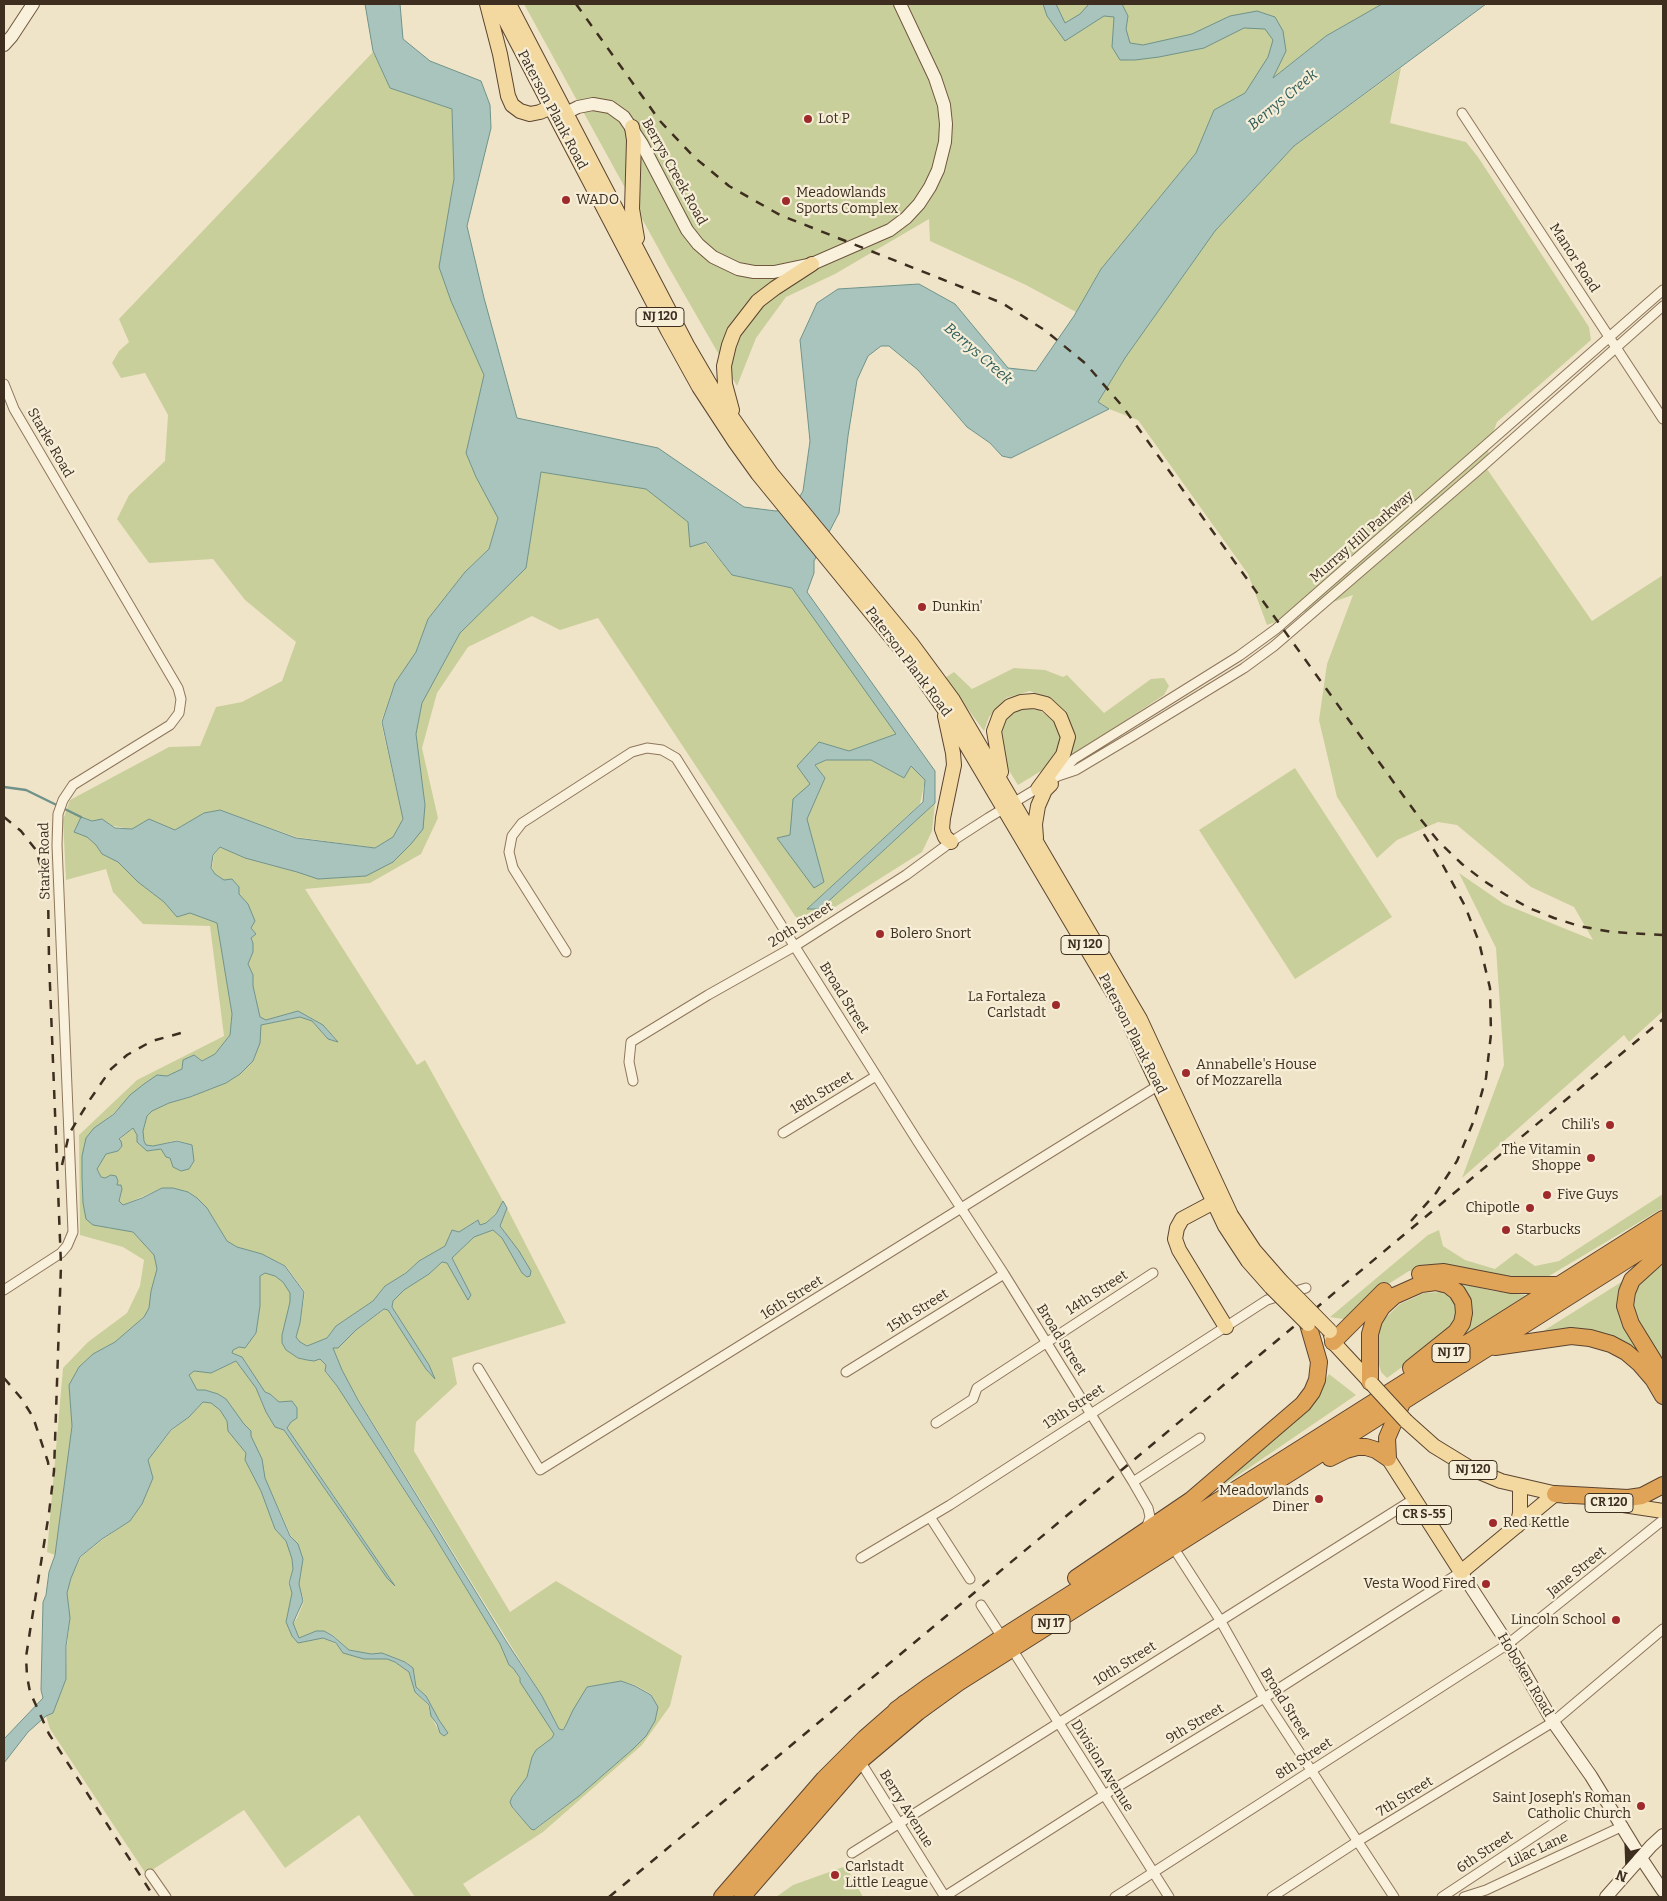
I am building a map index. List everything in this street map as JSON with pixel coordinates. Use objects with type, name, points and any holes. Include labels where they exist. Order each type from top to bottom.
[{"type":"highway","name":"NJ 17","points":[[722,1897],[824,1779],[896,1710],[929,1686],[1003,1637],[1663,1219]]},
{"type":"highway","name":"NJ 17","points":[[742,1897],[860,1761],[918,1712],[958,1683],[1663,1237]]},
{"type":"highway","points":[[1663,1252],[1632,1280],[1627,1292],[1625,1306],[1631,1324],[1663,1376]]},
{"type":"highway","points":[[896,1710],[944,1668],[1196,1496],[1303,1404],[1312,1392],[1317,1380],[1319,1362],[1326,1341],[1383,1292],[1399,1281],[1418,1274],[1444,1272],[1511,1285],[1561,1285]]},
{"type":"highway","points":[[1343,1422],[1456,1332],[1464,1318],[1464,1308],[1460,1297],[1453,1288],[1436,1282],[1421,1284],[1394,1296],[1382,1307],[1374,1320],[1370,1334],[1371,1383]]},
{"type":"highway","points":[[1308,1324],[1326,1341]]},
{"type":"highway","points":[[1489,1347],[1571,1336],[1590,1338],[1610,1344],[1633,1358],[1653,1379],[1663,1396]]},
{"type":"highway","points":[[1252,1496],[1291,1482],[1332,1456],[1346,1450],[1366,1447],[1388,1458],[1387,1438],[1402,1403]]},
{"type":"highway","points":[[1555,1494],[1628,1498],[1642,1496],[1663,1485]]},
{"type":"main road","points":[[487,4],[500,54],[508,96],[512,104],[520,112],[530,114],[558,110]]},
{"type":"main road","name":"Paterson Plank Road","points":[[497,4],[642,258],[694,357],[786,500]]},
{"type":"main road","name":"Paterson Plank Road","points":[[509,4],[558,110],[695,381],[735,442],[934,673],[960,712],[1004,785],[1009,806],[1037,841],[1140,1018],[1231,1216],[1276,1284],[1308,1324]]},
{"type":"main road","points":[[632,127],[632,215],[642,258]]},
{"type":"main road","points":[[738,428],[724,378],[725,360],[731,339],[758,301],[812,264]]},
{"type":"main road","name":"Paterson Plank Road","points":[[828,551],[942,704],[1009,806],[1122,1008],[1224,1226],[1240,1250],[1276,1284],[1326,1341],[1371,1383]]},
{"type":"main road","points":[[1004,785],[994,739],[995,726],[1000,715],[1010,706],[1021,702],[1034,701],[1046,704],[1056,712],[1063,722],[1068,738],[1063,755],[1038,789]]},
{"type":"main road","points":[[942,704],[954,759],[952,781],[942,824],[943,833],[951,842]]},
{"type":"main road","points":[[1037,841],[1035,824],[1038,806],[1045,790],[1058,776]]},
{"type":"main road","points":[[1212,1203],[1182,1219],[1176,1228],[1175,1239],[1181,1254],[1226,1327]]},
{"type":"main road","name":"NJ 120","points":[[1371,1383],[1406,1421],[1434,1446],[1458,1462],[1490,1477],[1555,1494]]},
{"type":"main road","name":"Hoboken Road","points":[[1388,1458],[1461,1572]]},
{"type":"main road","points":[[1517,1526],[1520,1513],[1520,1486]]},
{"type":"main road","points":[[1461,1572],[1555,1494]]},
{"type":"main road","name":"CR 120","points":[[1555,1494],[1663,1511]]},
{"type":"street","points":[[4,45],[16,32],[33,4]]},
{"type":"street","name":"Berrys Creek Road","points":[[558,110],[588,105],[604,105],[620,113],[632,127],[687,230],[706,252],[729,265],[754,272],[774,272],[812,264],[890,230],[906,218],[919,204],[938,170],[946,133],[944,106],[929,64],[900,4]]},
{"type":"street","name":"Manor Road","points":[[1462,113],[1663,418]]},
{"type":"street","name":"Murray Hill Parkway","points":[[1009,806],[1058,776],[1074,759],[1239,656],[1267,636],[1375,544],[1663,290]]},
{"type":"street","name":"Murray Hill Parkway","points":[[1058,776],[1076,770],[1244,668],[1293,631],[1663,306]]},
{"type":"street","name":"Starke Road","points":[[4,384],[14,408],[178,688],[181,698],[179,713],[170,725],[74,785],[58,814],[57,845],[73,1232],[67,1246],[61,1253],[4,1290]]},
{"type":"street","points":[[1532,406],[1540,415]]},
{"type":"street","points":[[1468,462],[1477,471]]},
{"type":"street","points":[[1375,544],[1382,553]]},
{"type":"street","name":"Broad Street","points":[[566,952],[513,868],[509,852],[512,836],[516,828],[529,818],[632,752],[647,748],[662,750],[676,758],[876,1076],[1004,1274],[1133,1482],[1148,1508],[1150,1517],[1144,1532]]},
{"type":"street","name":"20th Street","points":[[633,1081],[629,1062],[631,1042],[708,995],[795,946],[906,875],[951,842],[1009,806]]},
{"type":"street","name":"18th Street","points":[[783,1133],[876,1076]]},
{"type":"street","name":"16th Street","points":[[478,1368],[540,1470],[1159,1085]]},
{"type":"street","name":"14th Street","points":[[936,1423],[973,1399],[977,1388],[1153,1273]]},
{"type":"street","name":"15th Street","points":[[846,1372],[1004,1274]]},
{"type":"street","name":"13th Street","points":[[861,1558],[930,1517],[1267,1300],[1306,1288]]},
{"type":"street","points":[[1133,1482],[1200,1438]]},
{"type":"street","name":"10th Street","points":[[852,1853],[1414,1499]]},
{"type":"street","points":[[930,1517],[970,1580]]},
{"type":"street","name":"Jane Street","points":[[1508,1644],[1663,1520]]},
{"type":"street","name":"Broad Street","points":[[1173,1547],[1220,1620],[1264,1698],[1394,1897]]},
{"type":"street","name":"Hoboken Road","points":[[1461,1572],[1508,1644],[1553,1722],[1663,1891]]},
{"type":"street","name":"9th Street","points":[[945,1897],[1104,1795],[1264,1698],[1461,1572]]},
{"type":"street","points":[[981,1605],[998,1632]]},
{"type":"street","name":"7th Street","points":[[1272,1897],[1358,1841],[1553,1722],[1663,1629]]},
{"type":"street","name":"8th Street","points":[[1115,1897],[1508,1644]]},
{"type":"street","name":"Division Avenue","points":[[1012,1649],[1169,1897]]},
{"type":"street","name":"Berry Avenue","points":[[860,1761],[945,1897]]},
{"type":"street","name":"6th Street","points":[[1442,1897],[1569,1813]]},
{"type":"street","name":"Lilac Lane","points":[[1464,1897],[1486,1890],[1622,1826]]},
{"type":"street","points":[[1606,1897],[1663,1835]]},
{"type":"street","points":[[150,1874],[166,1897]]},
{"type":"green space","points":[[524,4],[1382,4],[1326,36],[1272,79],[1214,110],[1196,153],[1101,269],[1076,312],[1026,285],[930,241],[929,219],[835,274],[786,297],[756,338],[737,386],[668,266]]},
{"type":"green space","points":[[373,52],[390,88],[452,109],[454,179],[439,267],[451,301],[484,375],[466,453],[476,477],[498,517],[489,549],[465,572],[428,619],[416,652],[395,683],[381,722],[403,819],[393,837],[375,848],[296,837],[220,810],[204,813],[175,830],[149,819],[132,829],[113,826],[102,819],[92,821],[81,817],[74,831],[87,837],[102,854],[118,862],[138,882],[164,902],[177,917],[190,913],[217,923],[232,1014],[230,1035],[215,1054],[202,1061],[194,1055],[183,1060],[182,1069],[167,1076],[157,1075],[144,1084],[113,1114],[94,1128],[82,1156],[83,1203],[107,1228],[133,1232],[154,1255],[157,1269],[149,1308],[144,1317],[115,1342],[93,1354],[79,1367],[69,1385],[72,1426],[55,1555],[47,1552],[63,1368],[88,1342],[127,1313],[140,1286],[144,1260],[123,1247],[80,1235],[79,1135],[137,1080],[224,1036],[210,926],[143,924],[113,892],[106,869],[66,880],[63,820],[70,800],[169,747],[200,746],[216,707],[242,702],[282,681],[296,642],[245,600],[213,559],[149,563],[117,519],[129,495],[165,461],[168,415],[145,373],[121,378],[112,363],[119,351],[129,342],[119,319]]},
{"type":"green space","points":[[1401,68],[1390,123],[1466,142],[1478,157],[1589,327],[1591,340],[1497,422],[1489,444],[1487,469],[1592,621],[1663,575],[1663,1011],[1629,1042],[1624,1035],[1462,1178],[1504,1065],[1496,948],[1459,873],[1504,904],[1593,940],[1574,907],[1531,887],[1457,825],[1438,822],[1397,840],[1377,858],[1337,797],[1319,720],[1327,664],[1353,595],[1267,625],[1248,574],[1138,420],[1109,409],[1098,402],[1125,358],[1215,231],[1294,146]]},
{"type":"green space","points":[[541,472],[646,489],[688,522],[732,575],[792,588],[897,734],[849,751],[819,743],[810,784],[791,836],[778,838],[810,836],[807,819],[825,778],[815,765],[826,760],[871,760],[904,778],[911,766],[925,780],[920,804],[807,909],[820,909],[935,803],[932,831],[922,852],[805,926],[795,916],[598,618],[560,630],[532,616],[468,647],[437,693],[422,748],[438,818],[421,854],[370,883],[305,889],[417,1065],[425,1060],[503,1201],[496,1213],[486,1223],[480,1225],[477,1220],[459,1232],[452,1230],[445,1246],[419,1261],[406,1273],[385,1286],[373,1301],[336,1326],[327,1338],[307,1346],[296,1337],[305,1292],[286,1266],[262,1254],[237,1247],[227,1241],[207,1208],[188,1192],[173,1188],[162,1188],[123,1205],[119,1201],[122,1189],[121,1185],[117,1185],[116,1176],[101,1177],[97,1169],[106,1154],[118,1151],[122,1146],[119,1140],[133,1128],[137,1135],[137,1142],[147,1151],[161,1149],[166,1157],[170,1158],[173,1167],[181,1171],[189,1169],[194,1161],[192,1145],[177,1140],[153,1146],[146,1145],[143,1131],[147,1116],[152,1111],[169,1103],[226,1083],[240,1074],[253,1061],[260,1042],[261,1025],[300,1017],[312,1021],[328,1039],[338,1042],[323,1025],[298,1011],[266,1020],[260,1017],[253,986],[253,975],[248,964],[253,952],[251,938],[256,934],[251,928],[255,921],[248,904],[239,894],[239,887],[232,879],[224,880],[215,874],[212,868],[214,855],[220,847],[245,858],[318,879],[366,876],[425,805],[416,734],[422,703],[460,633],[526,567]]},
{"type":"green space","points":[[1014,668],[1045,670],[1063,677],[1067,675],[1104,713],[1151,679],[1164,678],[1169,686],[1164,695],[1070,757],[1073,733],[1056,703],[1030,691],[1006,698],[989,717],[984,731],[945,678],[954,672],[972,689]]},
{"type":"green space","points":[[1024,708],[1039,710],[1056,722],[1061,740],[1058,757],[1051,765],[1018,785],[1003,761],[1000,734],[1008,715]]},
{"type":"green space","points":[[1295,768],[1392,917],[1295,979],[1199,830]]},
{"type":"green space","points":[[1663,1194],[1663,1208],[1549,1276],[1527,1282],[1443,1268],[1409,1271],[1379,1290],[1349,1320],[1330,1317],[1428,1235],[1439,1230],[1443,1246],[1465,1260],[1495,1269],[1516,1253],[1535,1266],[1559,1261]]},
{"type":"green space","points":[[507,1208],[566,1323],[452,1358],[457,1384],[416,1422],[414,1451],[510,1612],[556,1581],[682,1656],[670,1706],[642,1745],[543,1832],[463,1884],[472,1897],[415,1897],[359,1815],[285,1868],[244,1810],[146,1874],[50,1729],[46,1716],[53,1713],[66,1679],[70,1618],[67,1593],[71,1578],[81,1557],[130,1521],[142,1504],[153,1478],[148,1460],[171,1431],[189,1417],[203,1402],[211,1403],[220,1410],[227,1421],[228,1431],[246,1453],[245,1460],[261,1491],[275,1529],[286,1541],[293,1569],[288,1583],[292,1593],[286,1622],[292,1636],[298,1643],[323,1638],[336,1644],[343,1653],[364,1659],[387,1659],[395,1662],[409,1672],[415,1692],[428,1705],[431,1716],[440,1733],[444,1736],[448,1733],[426,1696],[416,1687],[413,1669],[406,1662],[382,1653],[371,1654],[349,1650],[333,1635],[324,1631],[316,1631],[299,1638],[293,1623],[304,1601],[299,1584],[303,1559],[298,1544],[291,1536],[265,1478],[262,1460],[251,1436],[251,1431],[226,1399],[218,1394],[197,1390],[189,1374],[194,1371],[211,1373],[236,1361],[256,1388],[266,1412],[275,1427],[284,1430],[387,1578],[394,1584],[287,1428],[297,1418],[297,1408],[292,1401],[279,1402],[265,1392],[242,1357],[232,1353],[233,1350],[239,1347],[245,1348],[256,1333],[260,1306],[260,1276],[265,1273],[275,1276],[283,1282],[290,1293],[290,1302],[282,1335],[282,1343],[286,1350],[298,1358],[314,1361],[320,1359],[326,1365],[325,1372],[337,1386],[433,1535],[500,1644],[509,1665],[513,1668],[554,1734],[552,1738],[536,1750],[532,1757],[527,1777],[510,1802],[512,1808],[531,1829],[534,1830],[539,1827],[579,1796],[633,1749],[646,1736],[655,1721],[658,1707],[651,1694],[635,1685],[621,1681],[587,1687],[566,1725],[562,1730],[559,1729],[542,1696],[358,1399],[342,1370],[333,1348],[338,1348],[356,1330],[385,1309],[388,1310],[426,1369],[434,1378],[429,1365],[392,1307],[393,1301],[404,1290],[429,1274],[442,1262],[447,1263],[468,1299],[471,1295],[452,1258],[474,1237],[493,1230],[502,1238],[522,1273],[527,1277],[530,1276],[531,1271],[519,1251],[500,1226]]},
{"type":"green space","points":[[1663,1265],[1663,1370],[1633,1318],[1633,1293],[1644,1278]]},
{"type":"green space","points":[[1631,1276],[1623,1287],[1646,1365],[1629,1352],[1540,1333]]},
{"type":"green space","points":[[1452,1281],[1493,1291],[1526,1295],[1463,1336]]},
{"type":"green space","points":[[1441,1292],[1452,1297],[1458,1313],[1453,1330],[1387,1378],[1381,1372],[1374,1347],[1379,1324],[1400,1304],[1424,1293]]},
{"type":"green space","points":[[1329,1374],[1356,1395],[1218,1489],[1309,1408]]},
{"type":"green space","name":"Carlstadt Little League","points":[[846,1866],[863,1897],[776,1897],[793,1885]]},
{"type":"water","name":"Berrys Creek","points":[[365,4],[400,4],[403,39],[430,61],[481,81],[490,105],[491,128],[467,226],[484,298],[517,418],[658,448],[744,507],[776,511],[792,509],[803,491],[810,441],[800,340],[817,303],[838,289],[919,284],[955,304],[1008,368],[1036,371],[1074,316],[1101,269],[1196,153],[1214,110],[1245,93],[1268,57],[1273,40],[1265,29],[1244,28],[1204,48],[1159,57],[1120,60],[1112,47],[1114,17],[1104,16],[1065,41],[1047,16],[1043,4],[1056,4],[1065,23],[1080,14],[1089,4],[1122,4],[1128,16],[1126,29],[1130,43],[1143,45],[1192,34],[1230,16],[1257,11],[1275,17],[1283,31],[1286,51],[1273,78],[1326,36],[1382,4],[1486,4],[1294,146],[1215,231],[1125,358],[1098,402],[1109,409],[1011,458],[1002,456],[990,443],[967,427],[918,370],[889,346],[881,346],[868,356],[857,380],[839,513],[814,561],[814,573],[807,592],[935,771],[935,803],[820,909],[807,909],[923,802],[925,780],[911,766],[904,778],[871,760],[826,760],[815,765],[825,778],[807,819],[824,882],[814,888],[777,838],[790,835],[793,799],[810,784],[797,766],[819,742],[849,751],[896,734],[792,588],[732,575],[706,542],[690,547],[688,522],[646,489],[541,472],[526,568],[460,633],[422,703],[416,734],[425,805],[423,829],[411,844],[393,862],[366,876],[318,879],[245,858],[220,847],[213,855],[211,868],[215,874],[224,880],[232,879],[239,887],[239,894],[248,904],[255,921],[251,928],[256,934],[251,938],[253,952],[248,964],[253,975],[253,986],[260,1017],[266,1020],[298,1011],[323,1025],[338,1042],[328,1039],[312,1021],[300,1017],[261,1025],[260,1043],[253,1061],[240,1074],[226,1083],[169,1103],[152,1111],[147,1116],[143,1131],[146,1145],[153,1146],[177,1141],[192,1145],[194,1161],[189,1169],[181,1171],[173,1167],[170,1158],[166,1157],[161,1149],[147,1151],[137,1142],[137,1135],[133,1128],[119,1139],[122,1146],[118,1151],[106,1154],[97,1169],[101,1177],[116,1176],[117,1185],[121,1185],[122,1189],[119,1201],[123,1205],[162,1188],[173,1188],[188,1192],[207,1208],[227,1241],[237,1247],[262,1254],[285,1266],[304,1292],[296,1337],[307,1346],[327,1338],[336,1326],[373,1301],[385,1286],[406,1273],[419,1261],[445,1246],[452,1230],[459,1232],[478,1220],[480,1225],[486,1223],[496,1214],[503,1201],[507,1208],[500,1226],[531,1271],[530,1276],[527,1277],[522,1273],[502,1238],[493,1230],[474,1237],[452,1258],[471,1295],[468,1300],[447,1263],[442,1262],[429,1274],[404,1290],[393,1301],[392,1307],[429,1365],[435,1379],[426,1369],[388,1310],[384,1309],[356,1330],[338,1348],[333,1348],[358,1400],[506,1641],[542,1696],[559,1729],[563,1730],[587,1687],[621,1681],[651,1695],[658,1707],[655,1721],[646,1736],[633,1749],[579,1796],[534,1830],[512,1807],[510,1802],[527,1777],[532,1757],[536,1750],[552,1738],[554,1734],[520,1682],[520,1678],[509,1665],[500,1644],[433,1534],[337,1386],[325,1371],[326,1365],[320,1359],[314,1361],[298,1358],[286,1350],[282,1343],[282,1335],[290,1302],[290,1293],[283,1282],[275,1276],[265,1273],[260,1276],[260,1306],[256,1333],[245,1348],[239,1347],[233,1350],[232,1353],[242,1357],[265,1392],[279,1402],[292,1401],[297,1408],[297,1418],[287,1428],[395,1586],[387,1578],[284,1430],[275,1427],[266,1412],[256,1388],[236,1361],[211,1373],[194,1371],[189,1375],[197,1390],[218,1394],[226,1399],[251,1431],[251,1436],[262,1459],[265,1478],[290,1536],[298,1544],[303,1559],[299,1584],[303,1601],[293,1623],[299,1638],[316,1631],[324,1631],[349,1650],[371,1654],[382,1653],[405,1662],[413,1668],[416,1687],[426,1696],[448,1733],[444,1736],[440,1733],[437,1724],[431,1716],[429,1705],[415,1692],[409,1672],[395,1662],[387,1659],[364,1659],[343,1653],[336,1643],[323,1638],[298,1643],[292,1636],[286,1622],[292,1593],[289,1583],[293,1569],[286,1541],[275,1529],[261,1491],[245,1460],[246,1453],[228,1431],[227,1421],[220,1410],[211,1403],[203,1402],[189,1417],[171,1430],[148,1460],[153,1478],[142,1504],[130,1521],[102,1539],[80,1557],[67,1593],[70,1618],[66,1646],[66,1679],[53,1713],[46,1716],[28,1732],[4,1763],[4,1739],[43,1698],[41,1690],[43,1602],[46,1595],[49,1572],[55,1555],[72,1426],[69,1385],[79,1367],[93,1354],[115,1342],[144,1317],[149,1308],[157,1269],[154,1255],[133,1232],[93,1225],[86,1219],[83,1203],[82,1156],[86,1138],[94,1128],[114,1114],[130,1095],[157,1075],[167,1076],[182,1069],[183,1060],[194,1055],[202,1061],[215,1054],[230,1035],[232,1014],[217,923],[190,913],[177,917],[164,902],[138,882],[118,862],[102,854],[87,837],[74,832],[81,817],[92,821],[102,819],[115,828],[132,829],[149,819],[175,830],[204,813],[220,810],[296,838],[375,848],[393,837],[403,819],[382,722],[395,683],[416,652],[428,619],[465,572],[489,549],[498,518],[476,477],[466,453],[484,375],[451,301],[439,267],[454,179],[452,109],[390,88],[373,51]]},
{"type":"waterway","points":[[4,787],[26,790],[81,817]]},
{"type":"railway","points":[[576,4],[660,121],[694,157],[729,186],[780,215],[1002,303],[1046,331],[1086,364],[1123,407],[1418,816],[1439,842],[1462,864],[1506,895],[1529,908],[1554,918],[1579,926],[1612,932],[1663,935]]},
{"type":"railway","points":[[4,817],[21,831],[36,850],[48,891],[61,1265],[54,1471],[26,1657],[27,1676],[30,1692],[49,1734],[154,1897]]},
{"type":"railway","points":[[1411,1221],[1436,1193],[1457,1161],[1474,1120],[1486,1078],[1491,1034],[1490,988],[1479,942],[1465,906],[1420,828]]},
{"type":"railway","points":[[609,1897],[1663,1019]]},
{"type":"railway","points":[[62,1165],[69,1134],[111,1069],[127,1055],[152,1041],[181,1033]]},
{"type":"railway","points":[[4,1378],[21,1398],[33,1417],[48,1462],[49,1471]]},
{"type":"place","name":"Lot P","points":[[808,119]]},
{"type":"place","name":"WADO","points":[[566,200]]},
{"type":"place","name":"Meadowlands Sports Complex","points":[[786,201]]},
{"type":"place","name":"Dunkin'","points":[[922,607]]},
{"type":"place","name":"Bolero Snort","points":[[880,934]]},
{"type":"place","name":"La Fortaleza Carlstadt","points":[[1056,1005]]},
{"type":"place","name":"Annabelle's House of Mozzarella","points":[[1186,1073]]},
{"type":"place","name":"Chili's","points":[[1610,1125]]},
{"type":"place","name":"The Vitamin Shoppe","points":[[1591,1158]]},
{"type":"place","name":"Five Guys","points":[[1547,1195]]},
{"type":"place","name":"Chipotle","points":[[1530,1208]]},
{"type":"place","name":"Starbucks","points":[[1506,1230]]},
{"type":"place","name":"Meadowlands Diner","points":[[1319,1499]]},
{"type":"place","name":"Red Kettle","points":[[1493,1523]]},
{"type":"place","name":"Vesta Wood Fired","points":[[1486,1584]]},
{"type":"place","name":"Lincoln School","points":[[1616,1620]]},
{"type":"place","name":"Saint Joseph's Roman Catholic Church","points":[[1641,1806]]},
{"type":"place","name":"Carlstadt Little League","points":[[835,1875]]}]
